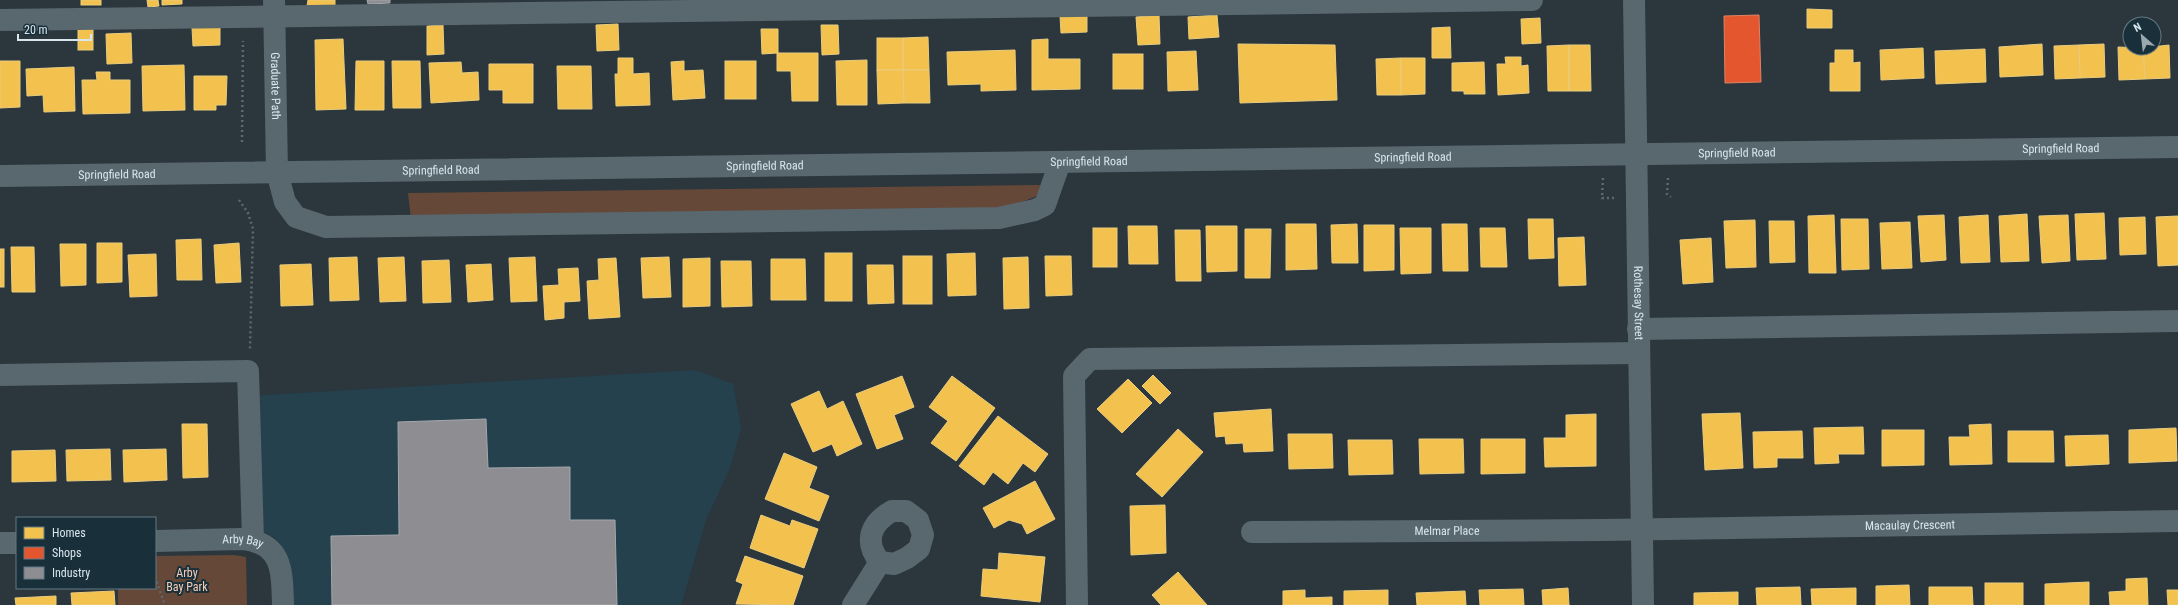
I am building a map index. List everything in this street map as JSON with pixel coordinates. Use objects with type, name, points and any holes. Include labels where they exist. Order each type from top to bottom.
[{"type":"street","points":[[0,20],[244,18],[274,9],[1532,0]]},
{"type":"street","name":"Rothesay Street","points":[[1634,0],[1643,605]]},
{"type":"street","name":"Graduate Path","points":[[274,9],[277,172],[285,202],[296,217],[326,227],[999,218],[1035,210],[1045,205],[1060,162]]},
{"type":"street","name":"Springfield Road","points":[[0,176],[2178,147]]},
{"type":"street","points":[[1638,330],[2178,321]]},
{"type":"street","points":[[1077,605],[1074,376],[1090,359],[1639,353]]},
{"type":"street","points":[[0,375],[248,371],[253,540]]},
{"type":"street","name":"Macaulay Crescent","points":[[1642,528],[2178,521]]},
{"type":"street","name":"Melmar Place","points":[[1252,532],[1642,528]]},
{"type":"street","name":"Arby Bay","points":[[156,541],[253,540],[265,545],[274,553],[279,563],[282,574],[283,605]]},
{"type":"street","points":[[0,543],[16,543]]},
{"type":"street","points":[[853,605],[880,562]]},
{"type":"path","points":[[242,142],[244,18]]},
{"type":"path","points":[[1603,178],[1602,198],[1619,198]]},
{"type":"path","points":[[1668,178],[1667,194],[1671,197]]},
{"type":"path","points":[[239,200],[248,213],[253,229],[248,371]]},
{"type":"path","points":[[156,580],[165,605]]},
{"type":"shaded area","points":[[695,370],[733,384],[741,428],[730,468],[706,520],[681,605],[288,605],[287,558],[275,538],[255,527],[251,396]]},
{"type":"green space","points":[[1040,185],[1039,195],[1015,205],[992,209],[411,219],[408,193]]},
{"type":"green space","name":"Arby Bay Park","points":[[234,555],[246,557],[247,605],[118,605],[118,589],[156,589],[156,556]]},
{"type":"building: Homes","points":[[81,0],[101,0],[101,5],[81,5]]},
{"type":"building: Homes","points":[[147,0],[158,0],[159,6],[148,7]]},
{"type":"building: Homes","points":[[162,0],[182,0],[182,4],[162,5]]},
{"type":"building: Homes","points":[[308,0],[335,0],[335,7],[307,6]]},
{"type":"building: Homes","points":[[1807,9],[1832,10],[1832,28],[1807,28]]},
{"type":"building: Homes","points":[[1087,15],[1087,32],[1061,33],[1060,16]]},
{"type":"building: Homes","points":[[1159,15],[1160,44],[1138,45],[1136,17]]},
{"type":"building: Homes","points":[[1217,15],[1219,37],[1189,39],[1188,17]]},
{"type":"building: Homes","points":[[1540,18],[1541,43],[1522,44],[1521,19]]},
{"type":"building: Homes","points":[[618,24],[619,50],[597,51],[596,25]]},
{"type":"building: Homes","points":[[443,25],[444,54],[427,55],[427,26]]},
{"type":"building: Homes","points":[[821,25],[838,25],[839,54],[822,55]]},
{"type":"building: Homes","points":[[220,27],[220,45],[193,46],[192,28]]},
{"type":"building: Homes","points":[[1450,27],[1451,58],[1432,58],[1432,28]]},
{"type":"building: Homes","points":[[78,29],[93,29],[93,50],[78,50]]},
{"type":"building: Homes","points":[[761,29],[778,29],[778,53],[818,53],[818,101],[792,101],[791,71],[777,71],[777,53],[762,54]]},
{"type":"building: Homes","points":[[131,33],[132,63],[107,64],[106,34]]},
{"type":"building: Homes","points":[[928,37],[929,70],[903,70],[903,38]]},
{"type":"building: Homes","points":[[877,38],[903,38],[903,70],[877,70]]},
{"type":"building: Homes","points":[[343,39],[346,109],[316,110],[315,40]]},
{"type":"building: Homes","points":[[1048,39],[1048,59],[1080,59],[1080,89],[1032,90],[1032,40]]},
{"type":"building: Homes","points":[[1238,44],[1335,45],[1337,100],[1240,103]]},
{"type":"building: Homes","points":[[2042,44],[2043,75],[2000,77],[1999,47]]},
{"type":"building: Homes","points":[[2104,44],[2105,77],[2080,78],[2079,45]]},
{"type":"building: Homes","points":[[1569,45],[1590,45],[1591,91],[1569,91]]},
{"type":"building: Homes","points":[[1569,45],[1569,91],[1548,91],[1547,46]]},
{"type":"building: Homes","points":[[2079,45],[2080,78],[2055,79],[2054,46]]},
{"type":"building: Homes","points":[[2169,45],[2170,78],[2145,79],[2144,56],[2162,56],[2162,46]]},
{"type":"building: Homes","points":[[2118,47],[2122,47],[2122,56],[2144,56],[2145,79],[2119,80]]},
{"type":"building: Homes","points":[[1923,48],[1924,78],[1881,80],[1880,50]]},
{"type":"building: Homes","points":[[1985,49],[1986,82],[1936,84],[1935,51]]},
{"type":"building: Homes","points":[[1015,50],[1016,90],[981,91],[981,84],[948,85],[947,52]]},
{"type":"building: Homes","points":[[1835,50],[1853,50],[1853,63],[1860,62],[1860,91],[1830,91],[1830,63],[1835,63]]},
{"type":"building: Homes","points":[[1196,51],[1198,90],[1168,91],[1167,52]]},
{"type":"building: Homes","points":[[1113,54],[1143,54],[1143,89],[1113,89]]},
{"type":"building: Homes","points":[[1505,57],[1521,57],[1521,66],[1528,65],[1529,93],[1498,95],[1497,64],[1506,64]]},
{"type":"building: Homes","points":[[618,58],[633,58],[633,74],[649,73],[650,105],[616,106],[615,74],[618,74]]},
{"type":"building: Homes","points":[[1401,58],[1401,95],[1377,95],[1376,59]]},
{"type":"building: Homes","points":[[1401,58],[1425,58],[1425,94],[1401,95]]},
{"type":"building: Homes","points":[[867,60],[867,105],[837,105],[836,61]]},
{"type":"building: Homes","points":[[0,61],[20,61],[20,107],[0,108]]},
{"type":"building: Homes","points":[[356,61],[384,61],[384,110],[355,110]]},
{"type":"building: Homes","points":[[392,61],[420,61],[421,108],[393,108]]},
{"type":"building: Homes","points":[[684,61],[684,71],[703,70],[705,98],[673,100],[671,62]]},
{"type":"building: Homes","points":[[725,61],[756,61],[756,99],[725,99]]},
{"type":"building: Homes","points":[[461,62],[462,73],[478,72],[479,100],[431,103],[429,63]]},
{"type":"building: Homes","points":[[1484,62],[1485,94],[1464,94],[1464,91],[1452,91],[1452,63]]},
{"type":"building: Homes","points":[[489,64],[533,64],[533,103],[503,103],[503,90],[489,90]]},
{"type":"building: Homes","points":[[184,65],[185,110],[143,111],[142,66]]},
{"type":"building: Homes","points":[[557,66],[591,66],[592,109],[558,109]]},
{"type":"building: Homes","points":[[74,67],[75,111],[44,112],[43,95],[27,96],[26,69]]},
{"type":"building: Homes","points":[[877,70],[903,70],[904,103],[878,104]]},
{"type":"building: Homes","points":[[903,70],[929,70],[930,103],[904,103]]},
{"type":"building: Homes","points":[[96,72],[110,72],[110,80],[130,80],[130,113],[83,114],[82,80],[97,80]]},
{"type":"building: Homes","points":[[194,76],[227,76],[226,105],[216,105],[216,110],[194,110]]},
{"type":"building: Homes","points":[[2104,213],[2106,259],[2077,260],[2075,214]]},
{"type":"building: Homes","points":[[2027,214],[2029,261],[2001,262],[1999,216]]},
{"type":"building: Homes","points":[[1834,215],[1836,273],[1809,273],[1808,216]]},
{"type":"building: Homes","points":[[1944,215],[1946,260],[1921,262],[1918,216]]},
{"type":"building: Homes","points":[[1988,215],[1990,262],[1961,263],[1959,217]]},
{"type":"building: Homes","points":[[2068,215],[2070,261],[2042,263],[2039,216]]},
{"type":"building: Homes","points":[[2178,216],[2178,265],[2158,266],[2156,217]]},
{"type":"building: Homes","points":[[2145,217],[2146,254],[2120,255],[2119,218]]},
{"type":"building: Homes","points":[[1528,219],[1553,219],[1554,258],[1529,259]]},
{"type":"building: Homes","points":[[1841,219],[1868,219],[1869,269],[1842,270]]},
{"type":"building: Homes","points":[[1755,220],[1756,267],[1726,268],[1724,221]]},
{"type":"building: Homes","points":[[1769,221],[1794,221],[1795,262],[1770,263]]},
{"type":"building: Homes","points":[[1910,222],[1912,268],[1882,269],[1880,223]]},
{"type":"building: Homes","points":[[1286,224],[1316,224],[1317,269],[1286,270]]},
{"type":"building: Homes","points":[[1357,224],[1358,263],[1332,263],[1331,225]]},
{"type":"building: Homes","points":[[1442,224],[1467,224],[1468,271],[1443,271]]},
{"type":"building: Homes","points":[[1364,225],[1394,225],[1394,270],[1364,271]]},
{"type":"building: Homes","points":[[1128,226],[1157,226],[1158,264],[1129,264]]},
{"type":"building: Homes","points":[[1206,226],[1237,226],[1237,271],[1207,272]]},
{"type":"building: Homes","points":[[1093,228],[1117,228],[1117,267],[1093,267]]},
{"type":"building: Homes","points":[[1400,228],[1431,228],[1431,273],[1401,274]]},
{"type":"building: Homes","points":[[1480,228],[1505,228],[1507,267],[1481,267]]},
{"type":"building: Homes","points":[[1245,229],[1271,229],[1270,278],[1245,278]]},
{"type":"building: Homes","points":[[1175,230],[1200,230],[1201,281],[1176,281]]},
{"type":"building: Homes","points":[[1584,237],[1586,285],[1559,286],[1558,238]]},
{"type":"building: Homes","points":[[1711,238],[1713,282],[1683,284],[1680,240]]},
{"type":"building: Homes","points":[[201,239],[202,280],[177,280],[176,240]]},
{"type":"building: Homes","points":[[97,243],[122,243],[122,282],[97,283]]},
{"type":"building: Homes","points":[[239,243],[241,282],[216,283],[214,245]]},
{"type":"building: Homes","points":[[60,244],[86,244],[86,285],[61,286]]},
{"type":"building: Homes","points":[[11,247],[34,247],[35,292],[12,292]]},
{"type":"building: Homes","points":[[0,249],[4,249],[4,287],[0,287]]},
{"type":"building: Homes","points":[[825,253],[852,253],[852,301],[825,301]]},
{"type":"building: Homes","points":[[975,253],[976,295],[948,296],[947,254]]},
{"type":"building: Homes","points":[[156,254],[157,296],[130,297],[128,255]]},
{"type":"building: Homes","points":[[903,256],[932,256],[932,304],[903,304]]},
{"type":"building: Homes","points":[[1045,256],[1071,256],[1072,295],[1046,296]]},
{"type":"building: Homes","points":[[357,257],[359,300],[330,301],[329,258]]},
{"type":"building: Homes","points":[[404,257],[406,301],[380,302],[378,258]]},
{"type":"building: Homes","points":[[535,257],[537,301],[511,302],[509,258]]},
{"type":"building: Homes","points":[[669,257],[671,297],[643,298],[641,258]]},
{"type":"building: Homes","points":[[1028,257],[1029,308],[1004,309],[1003,258]]},
{"type":"building: Homes","points":[[616,258],[620,317],[589,319],[587,281],[599,280],[598,259]]},
{"type":"building: Homes","points":[[710,258],[710,306],[683,307],[683,259]]},
{"type":"building: Homes","points":[[771,259],[805,259],[806,300],[771,300]]},
{"type":"building: Homes","points":[[449,260],[451,302],[423,303],[422,261]]},
{"type":"building: Homes","points":[[721,261],[751,261],[752,306],[722,307]]},
{"type":"building: Homes","points":[[311,264],[313,305],[281,306],[280,265]]},
{"type":"building: Homes","points":[[491,264],[493,300],[468,302],[466,265]]},
{"type":"building: Homes","points":[[867,265],[893,265],[894,303],[868,304]]},
{"type":"building: Homes","points":[[578,268],[580,301],[564,302],[564,318],[545,320],[543,286],[559,285],[558,269]]},
{"type":"building: Homes","points":[[1153,375],[1171,393],[1160,404],[1142,386]]},
{"type":"building: Homes","points":[[902,376],[914,407],[894,415],[903,439],[877,449],[856,394]]},
{"type":"building: Homes","points":[[952,376],[995,408],[956,461],[931,443],[948,421],[929,407]]},
{"type":"building: Homes","points":[[1128,379],[1152,403],[1122,433],[1097,409]]},
{"type":"building: Homes","points":[[819,391],[827,409],[843,401],[862,444],[837,456],[832,444],[813,452],[791,404]]},
{"type":"building: Homes","points":[[1271,409],[1273,451],[1244,452],[1243,443],[1226,444],[1225,436],[1216,437],[1214,413]]},
{"type":"building: Homes","points":[[1740,413],[1743,468],[1705,470],[1702,414]]},
{"type":"building: Homes","points":[[1596,414],[1596,466],[1545,467],[1544,438],[1566,438],[1566,415]]},
{"type":"building: Homes","points":[[998,416],[1048,454],[1035,472],[1023,463],[1008,484],[993,472],[984,485],[959,466]]},
{"type":"building: Homes","points":[[182,424],[207,424],[208,477],[183,478]]},
{"type":"building: Homes","points":[[1991,424],[1992,464],[1950,465],[1949,437],[1970,437],[1969,425]]},
{"type":"building: Homes","points":[[1863,427],[1864,454],[1838,454],[1839,463],[1815,464],[1814,428]]},
{"type":"building: Homes","points":[[2176,428],[2177,461],[2129,463],[2129,430]]},
{"type":"building: Homes","points":[[1178,429],[1203,452],[1162,497],[1136,474]]},
{"type":"building: Homes","points":[[1882,430],[1924,430],[1924,465],[1882,466]]},
{"type":"building: Homes","points":[[1802,431],[1803,458],[1777,458],[1777,467],[1754,468],[1753,432]]},
{"type":"building: Homes","points":[[2008,431],[2053,431],[2054,462],[2008,462]]},
{"type":"building: Homes","points":[[1288,434],[1332,434],[1333,468],[1289,469]]},
{"type":"building: Homes","points":[[2108,435],[2109,464],[2066,466],[2065,436]]},
{"type":"building: Homes","points":[[1419,439],[1463,439],[1464,473],[1420,474]]},
{"type":"building: Homes","points":[[1481,439],[1525,439],[1525,473],[1481,474]]},
{"type":"building: Homes","points":[[1348,440],[1392,440],[1393,474],[1349,475]]},
{"type":"building: Homes","points":[[110,449],[111,480],[67,481],[66,450]]},
{"type":"building: Homes","points":[[166,449],[167,480],[124,482],[123,450]]},
{"type":"building: Homes","points":[[55,450],[56,481],[12,482],[12,451]]},
{"type":"building: Homes","points":[[784,453],[817,467],[809,488],[829,496],[819,521],[765,499]]},
{"type":"building: Homes","points":[[1035,481],[1055,519],[1027,534],[1022,524],[1009,520],[994,528],[983,508]]},
{"type":"building: Homes","points":[[1165,505],[1166,553],[1131,555],[1130,506]]},
{"type":"building: Homes","points":[[761,515],[790,526],[792,520],[818,529],[804,568],[750,548]]},
{"type":"building: Homes","points":[[999,553],[1045,557],[1040,602],[981,596],[983,569],[998,570]]},
{"type":"building: Homes","points":[[745,556],[803,576],[793,605],[736,604],[743,584],[736,581]]},
{"type":"building: Homes","points":[[1178,572],[1207,605],[1161,605],[1152,595]]},
{"type":"building: Homes","points":[[2147,578],[2148,605],[2110,605],[2109,592],[2126,591],[2126,579]]},
{"type":"building: Homes","points":[[2089,582],[2089,605],[2045,605],[2045,584]]},
{"type":"building: Homes","points":[[1985,583],[2023,583],[2023,605],[1985,605]]},
{"type":"building: Homes","points":[[1909,585],[1910,605],[1876,605],[1876,586]]},
{"type":"building: Homes","points":[[1800,587],[1801,605],[1757,605],[1756,588]]},
{"type":"building: Homes","points":[[1929,587],[1972,587],[1973,605],[1929,605]]},
{"type":"building: Homes","points":[[1568,588],[1569,605],[1543,605],[1542,590]]},
{"type":"building: Homes","points":[[1856,588],[1856,605],[1812,605],[1811,589]]},
{"type":"building: Homes","points":[[1523,589],[1524,605],[1480,605],[1479,590]]},
{"type":"building: Homes","points":[[1305,590],[1305,598],[1332,597],[1332,605],[1283,605],[1283,591]]},
{"type":"building: Homes","points":[[1388,590],[1388,605],[1344,605],[1344,591]]},
{"type":"building: Homes","points":[[2167,590],[2178,590],[2178,605],[2168,605]]},
{"type":"building: Homes","points":[[114,591],[115,605],[72,605],[71,593]]},
{"type":"building: Homes","points":[[1465,591],[1466,605],[1417,605],[1416,593]]},
{"type":"building: Homes","points":[[1738,592],[1738,605],[1694,605],[1694,593]]},
{"type":"building: Homes","points":[[56,596],[56,605],[16,605],[15,598]]},
{"type":"building: Shops","points":[[1759,15],[1761,82],[1725,83],[1724,16]]},
{"type":"building: Industry","points":[[367,0],[390,0],[390,3],[368,4]]},
{"type":"building: Industry","points":[[486,419],[488,468],[570,467],[570,520],[615,520],[617,605],[332,605],[331,536],[399,535],[398,422]]}]
